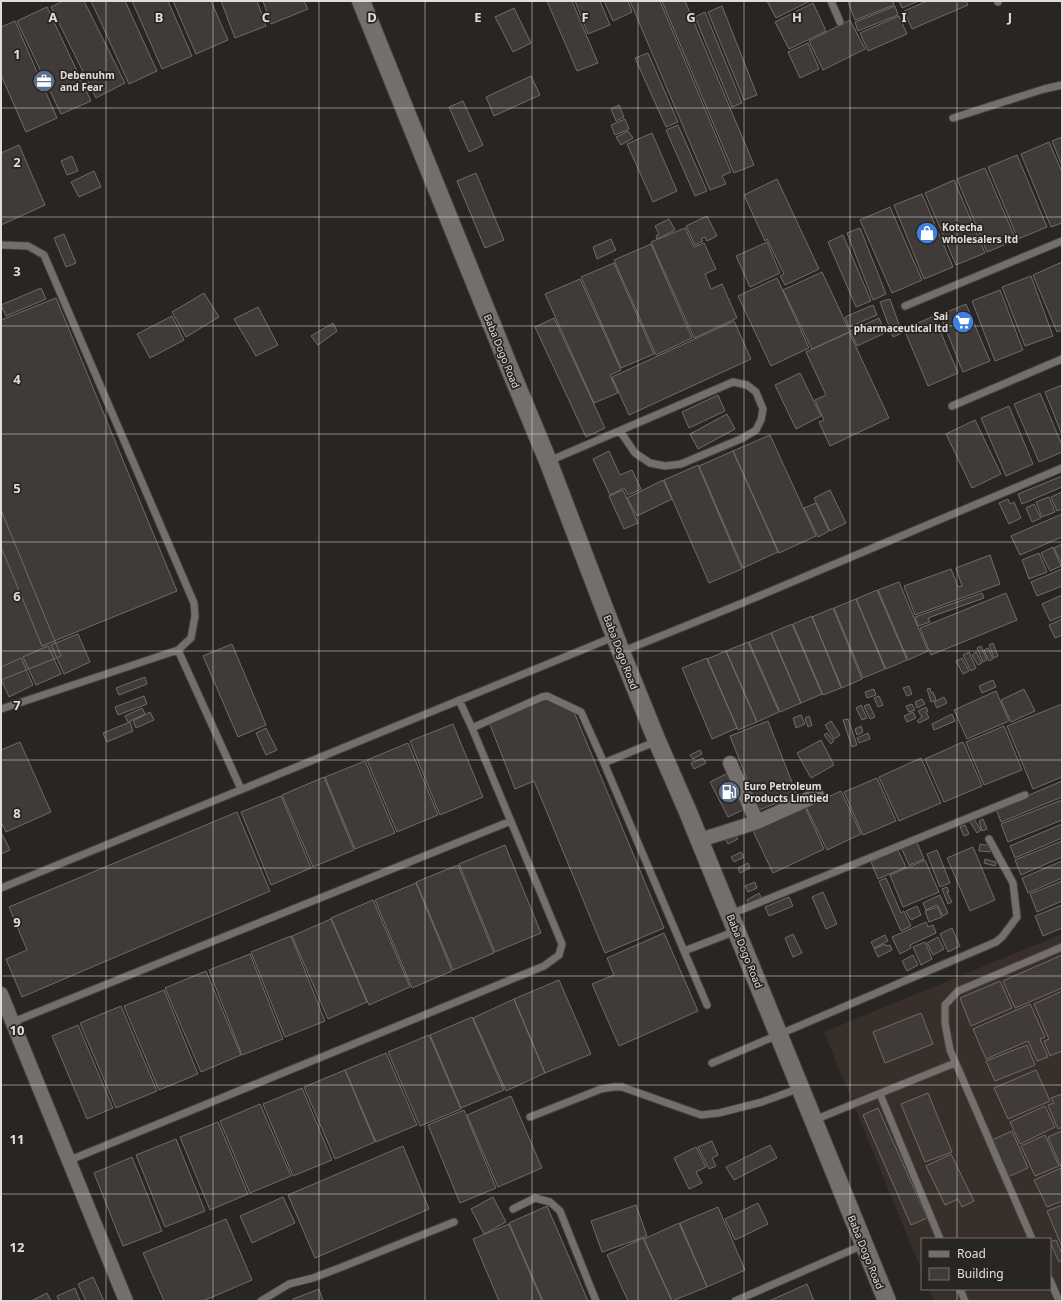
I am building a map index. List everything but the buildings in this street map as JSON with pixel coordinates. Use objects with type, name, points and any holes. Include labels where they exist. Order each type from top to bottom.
[{"type":"street","name":"Baba Dogo Road","points":[[361,1],[548,461],[657,741],[700,840],[887,1301]]},
{"type":"street","points":[[730,763],[757,822]]},
{"type":"street","points":[[700,840],[757,822],[817,795]]},
{"type":"street","points":[[1,994],[70,1160],[126,1301]]},
{"type":"lane","points":[[831,1],[840,22]]},
{"type":"lane","points":[[953,118],[1044,89],[1062,85]]},
{"type":"lane","points":[[905,306],[1062,241]]},
{"type":"lane","points":[[1,245],[28,246],[44,255],[194,603],[195,616],[191,638],[178,650],[1,709]]},
{"type":"lane","points":[[952,406],[1062,359]]},
{"type":"lane","points":[[548,461],[733,382],[747,385],[756,392],[763,409],[761,420],[756,430],[743,438],[681,464],[664,466],[650,463],[635,453],[620,431]]},
{"type":"lane","points":[[1,888],[459,700],[618,644],[747,601],[1062,468]]},
{"type":"lane","points":[[178,650],[241,789]]},
{"type":"lane","points":[[472,728],[547,696],[581,712],[707,1005]]},
{"type":"lane","points":[[70,1160],[544,966],[559,955],[562,944],[459,700]]},
{"type":"lane","points":[[604,763],[657,741]]},
{"type":"lane","points":[[684,951],[733,923],[1025,795]]},
{"type":"lane","points":[[13,1022],[511,821]]},
{"type":"lane","points":[[712,1063],[996,942],[1002,937],[1017,917],[1013,883],[989,838]]},
{"type":"lane","points":[[1032,1238],[950,1050],[945,1023],[945,1005],[958,991],[1062,946]]},
{"type":"lane","points":[[814,1120],[955,1063]]},
{"type":"lane","points":[[530,1117],[601,1089],[614,1087],[622,1088],[701,1115],[719,1113],[762,1102],[800,1088]]},
{"type":"lane","points":[[880,1094],[940,1238]]},
{"type":"lane","points":[[513,1209],[535,1198],[550,1202],[560,1211],[596,1301]]},
{"type":"lane","points":[[260,1301],[288,1284],[313,1278],[454,1222]]},
{"type":"lane","points":[[735,1301],[863,1245]]},
{"type":"lane","points":[[1051,1282],[1059,1301]]},
{"type":"lane","points":[[960,1290],[965,1301]]},
{"type":"shaded area","points":[[1062,934],[1062,1301],[934,1301],[929,1290],[1051,1290],[1051,1238],[921,1238],[921,1270],[824,1032]]},
{"type":"place","name":"Debenuhm and Fear","points":[[44,81]]},
{"type":"place","name":"Kotecha wholesalers ltd","points":[[927,233]]},
{"type":"place","name":"Sai pharmaceutical ltd","points":[[963,322]]},
{"type":"place","name":"Euro Petroleum Products Limtied","points":[[729,792]]}]
